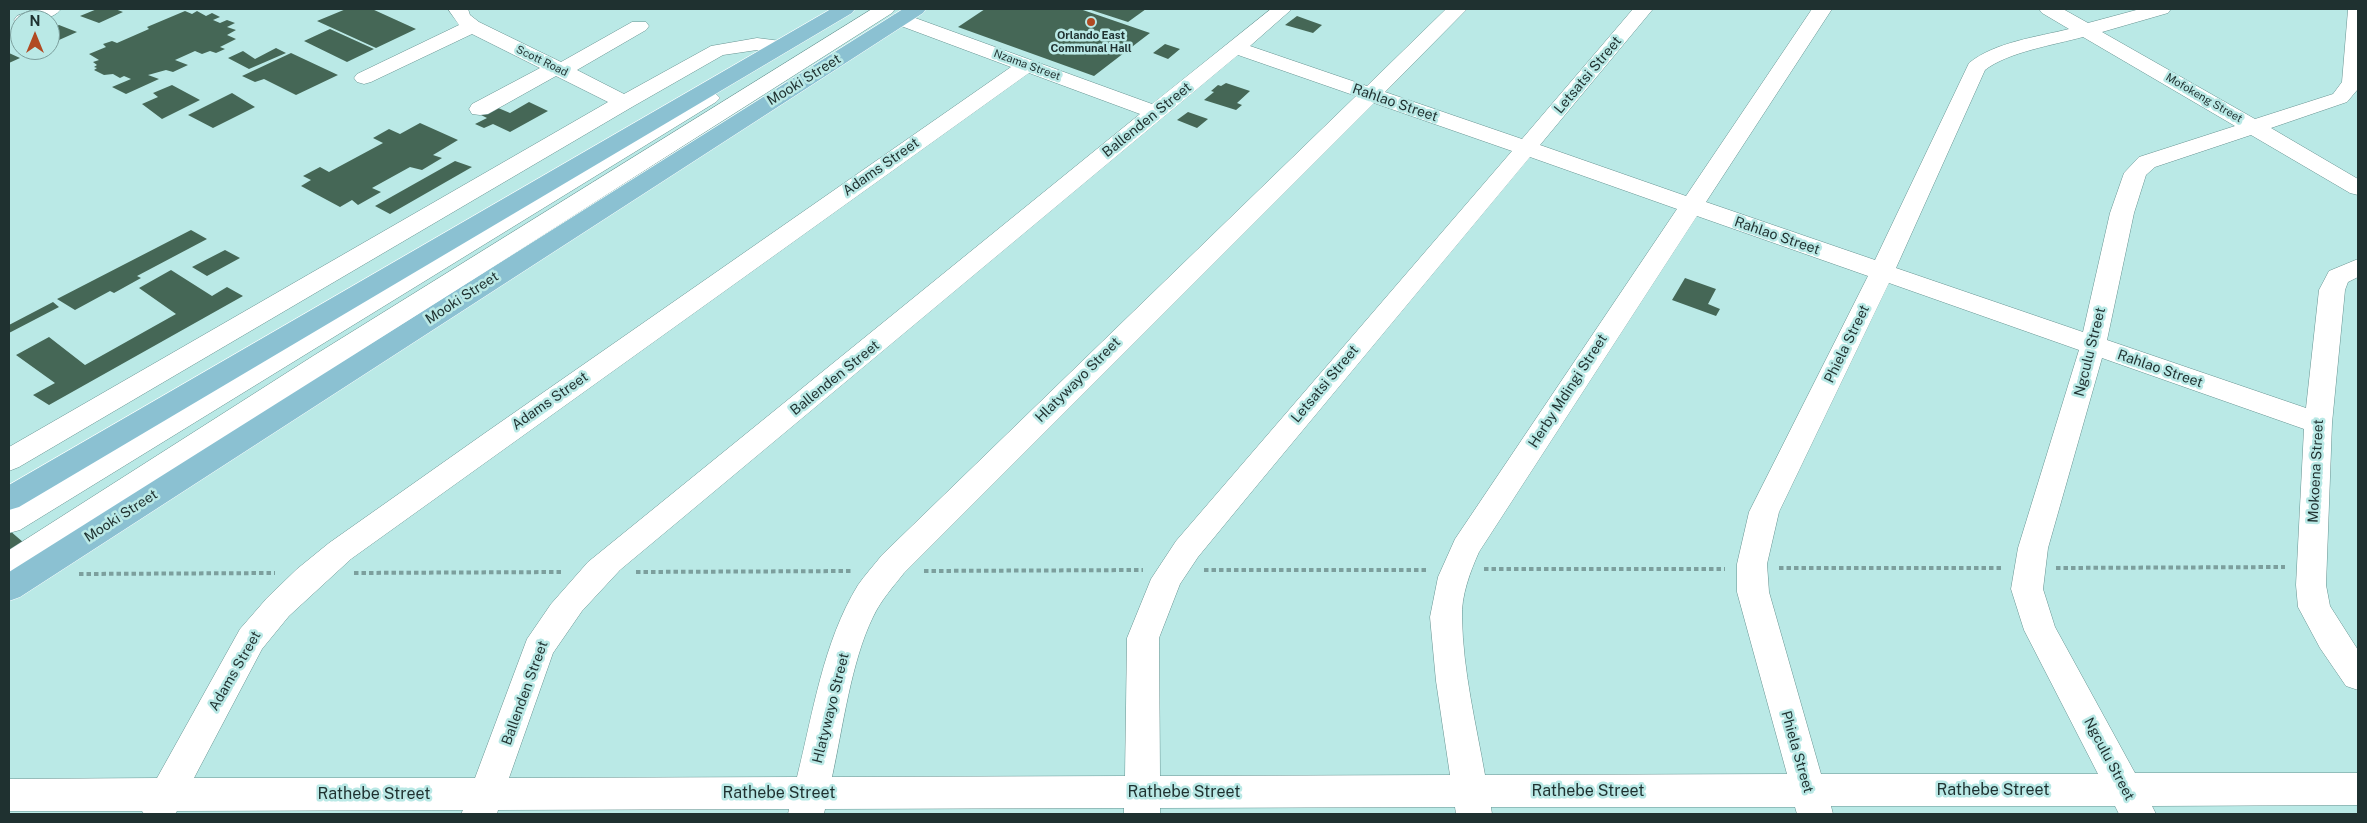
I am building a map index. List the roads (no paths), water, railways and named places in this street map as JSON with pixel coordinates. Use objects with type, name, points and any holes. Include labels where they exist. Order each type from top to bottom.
[{"type":"main road","points":[[9,499],[845,9]]},
{"type":"main road","name":"Mooki Street","points":[[9,588],[900,12]]},
{"type":"street","points":[[9,522],[633,143],[858,9]]},
{"type":"street","name":"Ballenden Street","points":[[484,804],[538,649],[551,626],[582,586],[1154,112],[1237,48],[1282,9]]},
{"type":"street","name":"Hlatywayo Street","points":[[808,804],[846,648],[857,618],[870,593],[893,564],[1457,9]]},
{"type":"street","name":"Letsatsi Street","points":[[1141,803],[1144,638],[1166,579],[1187,549],[1338,368],[1643,9]]},
{"type":"street","name":"Herby Mdingi Street","points":[[1472,803],[1452,681],[1446,617],[1453,577],[1466,547],[1822,9]]},
{"type":"street","name":"Mofokeng Street","points":[[2049,9],[2358,188]]},
{"type":"street","name":"Phiela Street","points":[[1811,802],[1753,592],[1752,564],[1764,512],[1882,272],[1976,67],[1986,60],[2003,53],[2161,9]]},
{"type":"street","name":"Ngculu Street","points":[[2131,802],[2040,630],[2027,589],[2033,548],[2044,517],[2093,345],[2122,213],[2135,173],[2147,162],[2160,156],[2340,98],[2349,90],[2352,83],[2358,10]]},
{"type":"street","name":"Nzama Street","points":[[900,12],[1027,65],[1154,112]]},
{"type":"street","name":"Mooki Street","points":[[9,565],[322,363],[900,12]]},
{"type":"street","points":[[364,78],[464,18]]},
{"type":"street","name":"Scott Road","points":[[464,18],[624,102]]},
{"type":"street","points":[[480,109],[639,26]]},
{"type":"street","points":[[9,460],[624,102],[718,50],[757,44],[782,46]]},
{"type":"street","name":"Rahlao Street","points":[[1237,48],[2318,423]]},
{"type":"street","name":"Adams Street","points":[[161,805],[251,639],[278,607],[314,573],[340,551],[494,440],[1027,65]]},
{"type":"street","name":"Mokoena Street","points":[[2358,268],[2338,277],[2332,290],[2318,423],[2311,567],[2314,607],[2331,638],[2358,676]]},
{"type":"street","name":"Rathebe Street","points":[[9,795],[161,805],[2131,802],[2358,789]]},
{"type":"place","name":"Orlando East Communal Hall","points":[[1091,22]]}]
